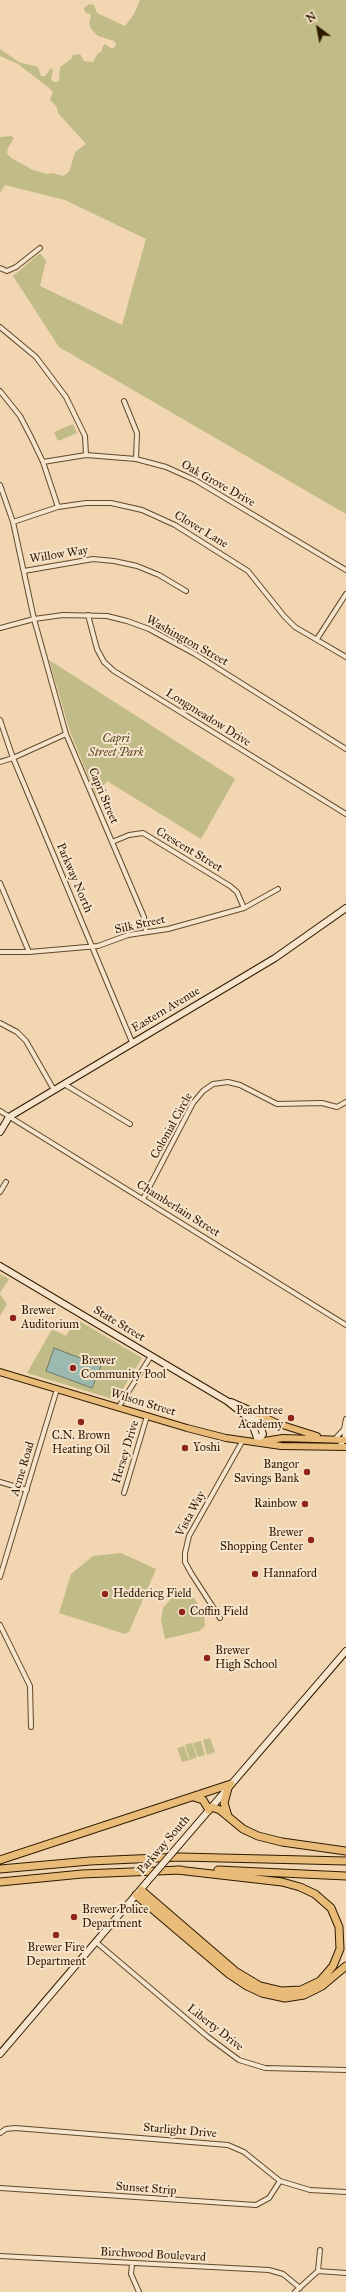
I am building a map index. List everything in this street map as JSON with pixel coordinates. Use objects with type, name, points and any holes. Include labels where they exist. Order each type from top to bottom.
[{"type":"highway","points":[[0,1860],[230,1786]]},
{"type":"highway","points":[[230,1786],[225,1798],[225,1808],[230,1819]]},
{"type":"highway","points":[[191,1798],[203,1800],[210,1809],[220,1810],[246,1831],[263,1838],[346,1851]]},
{"type":"highway","points":[[0,1869],[83,1861],[181,1857],[346,1861]]},
{"type":"highway","points":[[138,1892],[235,1971],[260,1986],[285,1992],[304,1989],[320,1981],[333,1966],[340,1949],[339,1927],[331,1908],[315,1894],[300,1887],[282,1882],[176,1870]]},
{"type":"highway","points":[[0,1882],[82,1874],[176,1870],[248,1870],[346,1876]]},
{"type":"highway","points":[[138,1892],[228,1974],[247,1986],[262,1993],[285,1998],[308,1994],[322,1986],[346,1966]]},
{"type":"main road","name":"Eastern Avenue","points":[[0,1132],[9,1117],[132,1042],[275,958],[346,908]]},
{"type":"main road","name":"State Street","points":[[0,1266],[228,1401],[247,1409],[261,1426],[263,1434],[258,1441]]},
{"type":"main road","name":"Wilson Street","points":[[0,1372],[202,1432],[281,1446],[346,1447]]},
{"type":"main road","name":"State Street","points":[[228,1401],[251,1420],[258,1441]]},
{"type":"main road","points":[[247,1409],[279,1424],[326,1439]]},
{"type":"main road","name":"Wilson Street","points":[[258,1441],[283,1438],[346,1440]]},
{"type":"main road","name":"Parkway South","points":[[0,2054],[346,1651]]},
{"type":"street","points":[[0,268],[7,271],[16,267],[40,248]]},
{"type":"street","points":[[0,327],[36,357],[66,397],[85,436],[86,455]]},
{"type":"street","points":[[0,391],[20,416],[44,462],[58,507]]},
{"type":"street","points":[[124,401],[137,433],[136,459]]},
{"type":"street","name":"Oak Grove Drive","points":[[44,462],[86,455],[136,459],[166,467],[195,480],[346,570]]},
{"type":"street","name":"Capri Street","points":[[0,485],[13,522],[34,619],[66,734],[144,917],[146,932]]},
{"type":"street","name":"Clover Lane","points":[[13,522],[58,507],[86,503],[111,503],[142,510],[175,525],[248,571],[284,616],[295,627],[346,657]]},
{"type":"street","name":"Willow Way","points":[[24,571],[93,559],[114,561],[137,566],[159,575],[186,591]]},
{"type":"street","points":[[317,639],[346,594]]},
{"type":"street","name":"Washington Street","points":[[0,628],[34,619],[63,615],[88,615],[107,616],[150,629],[194,654],[346,749]]},
{"type":"street","name":"Longmeadow Drive","points":[[88,615],[97,649],[104,662],[114,671],[346,814]]},
{"type":"street","name":"Parkway North","points":[[0,720],[13,758],[132,1042]]},
{"type":"street","points":[[0,762],[13,758],[66,734]]},
{"type":"street","name":"Crescent Street","points":[[112,842],[129,835],[143,833],[230,886],[237,892],[244,908]]},
{"type":"street","points":[[0,883],[29,952]]},
{"type":"street","name":"Silk Street","points":[[0,952],[29,952],[92,947],[128,935],[168,929],[244,908],[278,889]]},
{"type":"street","points":[[0,1023],[17,1032],[26,1041],[54,1090]]},
{"type":"street","name":"Colonial Circle","points":[[143,1199],[193,1103],[203,1091],[213,1084],[228,1082],[240,1085],[277,1104],[322,1103],[337,1107],[346,1102]]},
{"type":"street","points":[[64,1084],[130,1124]]},
{"type":"street","name":"Chamberlain Street","points":[[0,1112],[346,1325]]},
{"type":"street","points":[[0,1192],[6,1182]]},
{"type":"street","points":[[118,1408],[151,1356]]},
{"type":"street","name":"Acme Road","points":[[0,1577],[57,1389]]},
{"type":"street","name":"Hersey Drive","points":[[124,1493],[147,1416]]},
{"type":"street","points":[[338,1447],[346,1440],[344,1429],[346,1419]]},
{"type":"street","points":[[335,1439],[344,1429]]},
{"type":"street","name":"Vista Way","points":[[220,1618],[190,1573],[185,1562],[185,1553],[189,1536],[243,1440]]},
{"type":"street","points":[[0,1482],[27,1490]]},
{"type":"street","points":[[0,1625],[30,1686],[31,1727]]},
{"type":"street","name":"Liberty Drive","points":[[96,1942],[208,2037],[239,2060],[265,2068],[346,2070]]},
{"type":"street","name":"Starlight Drive","points":[[0,2133],[6,2129],[16,2128],[228,2145],[244,2152],[280,2182],[310,2190],[346,2192]]},
{"type":"street","name":"Sunset Strip","points":[[0,2188],[256,2205],[268,2198],[280,2182]]},
{"type":"street","points":[[295,2292],[318,2271],[320,2250]]},
{"type":"street","name":"Birchwood Boulevard","points":[[0,2256],[269,2270],[283,2274],[300,2288]]},
{"type":"street","points":[[132,2264],[131,2274],[139,2292]]},
{"type":"street","points":[[318,2271],[346,2273]]},
{"type":"green space","points":[[140,0],[346,0],[346,514],[59,347],[13,276],[40,253],[46,261],[40,286],[122,325],[146,239],[65,200],[5,185],[0,193],[0,137],[11,136],[14,138],[8,148],[7,153],[11,158],[33,170],[63,176],[69,172],[75,152],[86,144],[58,113],[57,107],[50,100],[53,92],[18,64],[0,56],[0,49],[19,62],[38,67],[41,76],[45,76],[51,68],[53,71],[51,79],[54,82],[59,81],[60,67],[71,59],[73,55],[80,54],[84,61],[93,62],[105,44],[112,49],[115,47],[116,44],[114,41],[98,36],[91,29],[89,23],[91,15],[85,12],[84,8],[89,4],[94,5],[97,13],[125,26],[134,14]]},
{"type":"green space","points":[[73,424],[77,433],[58,441],[54,432]]},
{"type":"green space","name":"Capri Street Park","points":[[49,660],[235,779],[201,839],[107,781],[96,795],[70,732]]},
{"type":"green space","points":[[0,1274],[9,1279],[0,1293]]},
{"type":"green space","points":[[0,1294],[7,1304],[0,1316]]},
{"type":"green space","points":[[76,1319],[142,1358],[116,1400],[27,1373],[52,1329],[66,1336]]},
{"type":"green space","name":"Heddericg Field","points":[[121,1553],[156,1569],[129,1632],[125,1634],[59,1613],[71,1574],[93,1556]]},
{"type":"green space","name":"Coffin Field","points":[[187,1586],[204,1615],[205,1626],[199,1631],[165,1639],[161,1620],[163,1608],[175,1594]]},
{"type":"green space","points":[[210,1738],[215,1752],[207,1755],[203,1740]]},
{"type":"green space","points":[[201,1741],[205,1755],[198,1757],[193,1743]]},
{"type":"green space","points":[[192,1743],[197,1757],[190,1760],[185,1745]]},
{"type":"green space","points":[[184,1746],[189,1760],[182,1762],[177,1748]]},
{"type":"water","name":"Brewer Community Pool","points":[[54,1348],[101,1366],[92,1388],[46,1371]]},
{"type":"place","name":"Brewer Auditorium","points":[[13,1318]]},
{"type":"place","name":"Brewer Community Pool","points":[[73,1368]]},
{"type":"place","name":"Peachtree Academy","points":[[291,1418]]},
{"type":"place","name":"C.N. Brown Heating Oil","points":[[81,1422]]},
{"type":"place","name":"Yoshi","points":[[185,1448]]},
{"type":"place","name":"Bangor Savings Bank","points":[[307,1472]]},
{"type":"place","name":"Rainbow","points":[[305,1504]]},
{"type":"place","name":"Brewer Shopping Center","points":[[311,1540]]},
{"type":"place","name":"Hannaford","points":[[255,1574]]},
{"type":"place","name":"Heddericg Field","points":[[105,1594]]},
{"type":"place","name":"Coffin Field","points":[[182,1612]]},
{"type":"place","name":"Brewer High School","points":[[207,1658]]},
{"type":"place","name":"Brewer Police Department","points":[[74,1917]]},
{"type":"place","name":"Brewer Fire Department","points":[[56,1935]]}]
